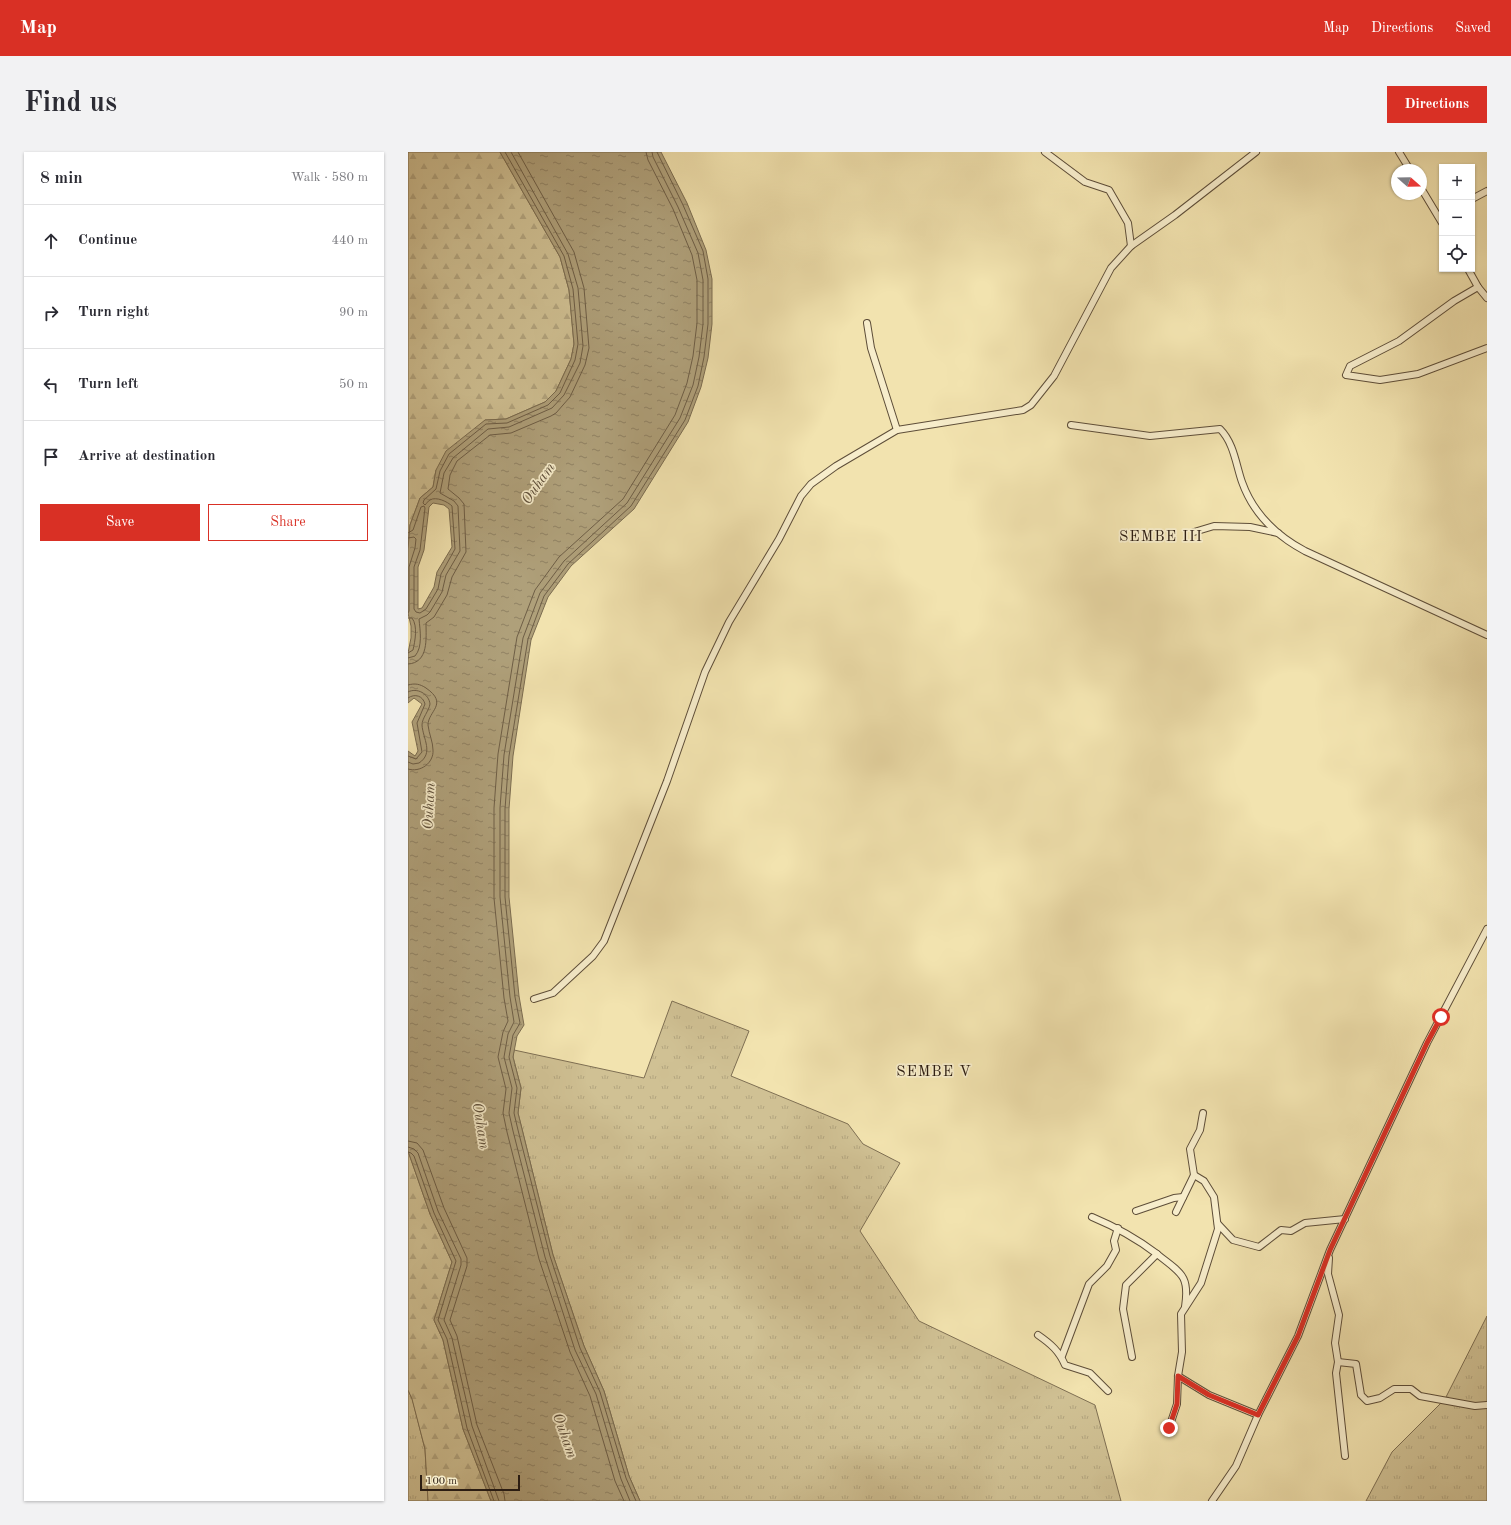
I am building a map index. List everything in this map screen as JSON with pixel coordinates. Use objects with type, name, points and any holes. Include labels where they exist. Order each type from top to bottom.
[{"type":"street","points":[[1044,152],[1084,182],[1109,190],[1128,222],[1131,246]]},
{"type":"street","points":[[534,999],[553,993],[593,956],[604,940],[667,781],[705,672],[729,622],[779,539],[801,496],[811,484],[836,466],[897,430],[1023,410],[1031,405],[1054,376],[1111,268],[1131,246],[1175,215],[1256,152]]},
{"type":"street","points":[[1399,152],[1406,164]]},
{"type":"street","points":[[1475,197],[1487,191]]},
{"type":"street","points":[[1427,197],[1439,215]]},
{"type":"street","points":[[1470,272],[1478,287],[1487,298]]},
{"type":"street","points":[[1478,287],[1454,301],[1399,341],[1350,366],[1346,375],[1380,380],[1418,374],[1487,348]]},
{"type":"street","points":[[867,323],[871,348],[897,430]]},
{"type":"street","points":[[1071,425],[1150,436],[1220,429],[1228,436],[1242,484],[1254,508],[1287,542],[1487,635]]},
{"type":"street","points":[[1194,532],[1214,526],[1250,527],[1278,533]]},
{"type":"street","points":[[1212,1501],[1236,1466],[1258,1415],[1298,1336],[1330,1250],[1427,1043],[1487,929]]},
{"type":"street","points":[[1176,1212],[1194,1175],[1190,1149],[1200,1130],[1203,1113]]},
{"type":"street","points":[[1169,1428],[1177,1404],[1178,1376],[1182,1352],[1180,1314],[1185,1309],[1201,1283],[1218,1229],[1214,1197],[1204,1181],[1194,1175]]},
{"type":"street","points":[[1136,1210],[1174,1198],[1183,1197]]},
{"type":"street","points":[[1092,1217],[1118,1228],[1138,1240],[1183,1275],[1187,1292],[1185,1309]]},
{"type":"street","points":[[1217,1222],[1233,1240],[1259,1247],[1281,1230],[1291,1231],[1305,1223],[1345,1219]]},
{"type":"street","points":[[1062,1356],[1089,1284],[1107,1266],[1116,1250],[1114,1241],[1118,1228]]},
{"type":"street","points":[[1330,1250],[1328,1274],[1339,1315],[1335,1343],[1338,1362],[1336,1373],[1345,1456]]},
{"type":"street","points":[[1132,1357],[1123,1309],[1126,1285],[1157,1254]]},
{"type":"street","points":[[1038,1336],[1052,1344],[1062,1356],[1065,1365],[1090,1373],[1108,1391]]},
{"type":"street","points":[[1338,1362],[1356,1364],[1361,1395],[1367,1401],[1380,1398],[1394,1389],[1411,1389],[1420,1396],[1475,1406],[1487,1405]]},
{"type":"street","points":[[1178,1376],[1209,1395],[1258,1415]]},
{"type":"green space","points":[[408,152],[500,152],[560,257],[569,290],[574,344],[571,359],[556,391],[545,402],[506,419],[485,420],[436,470],[433,487],[420,498],[410,525],[408,549]]},
{"type":"green space","points":[[672,1001],[749,1031],[731,1076],[848,1124],[863,1144],[900,1163],[860,1231],[919,1321],[1095,1405],[1121,1501],[640,1501],[629,1476],[604,1391],[584,1346],[553,1255],[518,1113],[521,1088],[513,1057],[514,1050],[644,1078]]},
{"type":"green space","points":[[408,1151],[430,1214],[452,1262],[434,1320],[443,1340],[463,1429],[491,1501],[428,1501],[425,1449],[412,1399],[408,1390]]},
{"type":"green space","points":[[1487,1316],[1487,1501],[1366,1501],[1392,1452],[1445,1399]]},
{"type":"green space","points":[[408,1390],[412,1398],[425,1449],[428,1501],[408,1501]]},
{"type":"water","name":"Ouham","points":[[500,152],[661,152],[687,203],[706,250],[712,279],[712,324],[708,358],[701,387],[688,422],[634,509],[571,566],[548,597],[531,640],[513,756],[509,809],[509,897],[519,996],[524,1025],[517,1036],[513,1057],[521,1088],[518,1113],[553,1255],[584,1346],[604,1391],[629,1476],[640,1501],[491,1501],[463,1429],[443,1340],[434,1320],[452,1262],[430,1214],[408,1151],[408,751],[415,756],[418,751],[412,722],[422,704],[414,698],[408,703],[408,653],[411,638],[411,626],[408,613],[408,549],[410,525],[420,498],[433,487],[436,470],[446,451],[485,420],[506,419],[545,402],[556,391],[571,359],[574,344],[569,290],[560,257]],"holes":[[[433,503],[444,505],[449,509],[452,547],[437,572],[434,587],[422,608],[418,609],[418,567],[424,550],[429,507]]]},
{"type":"district","name":"SEMBE III","points":[[1161,537]]},
{"type":"district","name":"SEMBE V","points":[[934,1072]]},
{"type":"route","points":[[1169,1428],[1177,1404],[1178,1376],[1209,1395],[1258,1415],[1298,1336],[1330,1250],[1427,1043],[1441,1017]]}]
